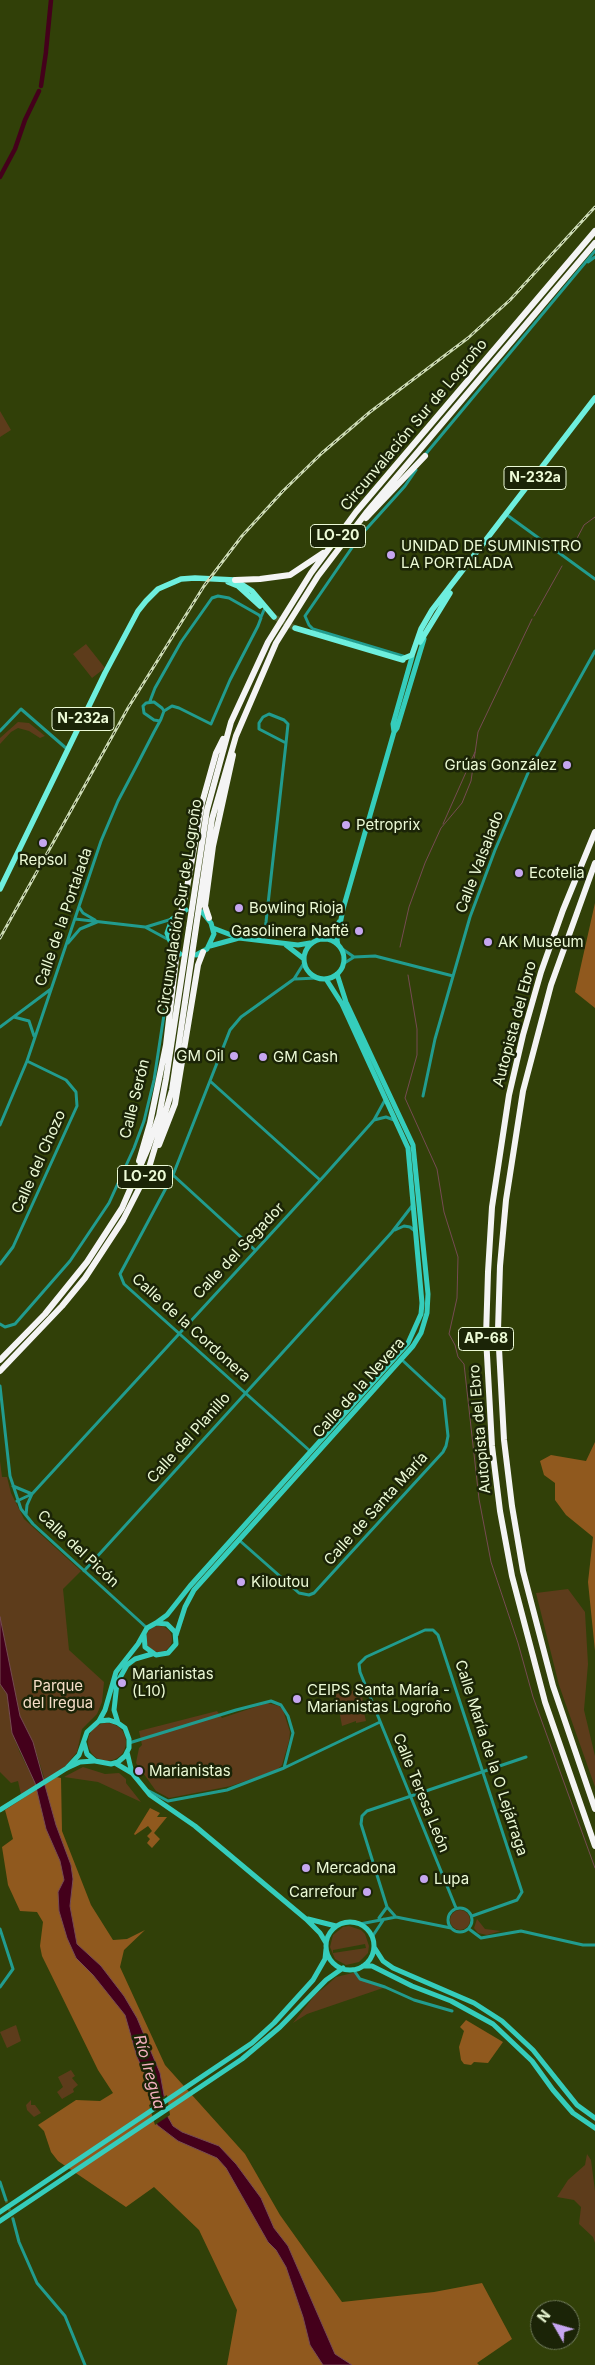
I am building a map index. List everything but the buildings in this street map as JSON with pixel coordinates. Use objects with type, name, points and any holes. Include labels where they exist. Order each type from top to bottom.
[{"type":"highway","name":"Circunvalación Sur de Logroño","points":[[0,1371],[85,1278],[123,1220],[148,1172],[172,1090],[207,810],[231,722],[268,642],[328,549],[595,230]]},
{"type":"highway","name":"Circunvalación Sur de Logroño","points":[[196,902],[218,796],[230,751],[276,643],[290,619],[318,576],[354,529],[595,243]]},
{"type":"highway","points":[[354,529],[390,495],[425,456]]},
{"type":"highway","points":[[235,580],[290,575],[328,549]]},
{"type":"highway","points":[[209,918],[206,906],[213,846],[229,769],[251,701]]},
{"type":"highway","points":[[183,911],[207,781],[216,753],[231,722]]},
{"type":"highway","name":"Autopista del Ebro","points":[[595,832],[548,951],[518,1056],[505,1120],[495,1185],[489,1250],[486,1316],[487,1388],[492,1446],[512,1576],[545,1702],[595,1846]]},
{"type":"highway","name":"Autopista del Ebro","points":[[595,863],[550,985],[522,1098],[511,1156],[504,1222],[498,1338],[500,1396],[506,1462],[525,1578],[553,1686],[595,1809]]},
{"type":"highway","points":[[129,1193],[157,1094],[170,1013],[176,950]]},
{"type":"highway","points":[[148,1172],[175,1104],[198,965],[203,952]]},
{"type":"highway","name":"Circunvalación Sur de Logroño","points":[[0,1360],[70,1286],[102,1240],[129,1193],[159,1116],[187,963]]},
{"type":"main road","name":"N-232a","points":[[408,659],[428,616],[595,398]]},
{"type":"main road","name":"N-232a","points":[[408,659],[415,657],[421,639],[442,605],[472,564],[474,557]]},
{"type":"main road","name":"N-232a","points":[[0,889],[138,611],[158,589],[172,582],[195,578],[235,580]]},
{"type":"main road","name":"N-232a","points":[[221,580],[238,586],[264,610]]},
{"type":"main road","points":[[235,580],[252,591],[274,617],[264,610]]},
{"type":"main road","points":[[295,628],[408,659],[412,665],[408,691]]},
{"type":"main road","points":[[312,942],[305,951],[304,961],[308,971],[317,978],[326,979],[337,974],[343,964],[337,940],[340,919],[394,732],[397,728],[427,632]]},
{"type":"main road","points":[[394,732],[393,724],[408,659]]},
{"type":"main road","points":[[176,950],[169,940],[169,925],[172,919],[183,911]]},
{"type":"main road","points":[[202,912],[209,918],[213,928],[214,934],[210,946]]},
{"type":"main road","points":[[213,928],[239,938],[298,946],[324,939],[332,933],[340,919]]},
{"type":"main road","points":[[196,955],[210,946],[239,938]]},
{"type":"main road","points":[[324,939],[339,947]]},
{"type":"main road","points":[[283,944],[304,961]]},
{"type":"main road","name":"Calle de la Nevera","points":[[176,1635],[189,1597],[401,1359],[421,1333],[428,1305],[416,1158],[413,1145],[346,1002],[337,974]]},
{"type":"main road","name":"Calle de la Nevera","points":[[156,1623],[167,1615],[190,1586],[393,1360],[414,1334],[422,1303],[410,1158],[398,1123],[342,1004],[326,979]]},
{"type":"main road","points":[[67,1768],[79,1755],[87,1732],[99,1721],[116,1672],[146,1631],[156,1623],[167,1624],[176,1635],[176,1644],[171,1651],[160,1656],[152,1654],[145,1647],[146,1631]]},
{"type":"main road","points":[[118,1723],[114,1710],[116,1683],[128,1665],[135,1660],[152,1654]]},
{"type":"main road","points":[[84,1743],[87,1754],[95,1761],[105,1765],[122,1759],[127,1752],[129,1743],[127,1731],[118,1723],[109,1720],[99,1721]]},
{"type":"main road","points":[[127,1752],[132,1773],[141,1786],[160,1804],[195,1826],[306,1919],[320,1933],[330,1959],[344,1968],[353,1969],[372,1966],[412,1986],[452,2001],[493,2024],[532,2060],[553,2090],[573,2113],[595,2128]]},
{"type":"main road","points":[[0,1810],[67,1768],[80,1762],[95,1761]]},
{"type":"main road","points":[[114,1763],[132,1773]]},
{"type":"main road","points":[[306,1919],[336,1926]]},
{"type":"main road","points":[[0,2212],[239,2052],[274,2023],[313,1980],[325,1959],[326,1946],[331,1932],[336,1926],[347,1922],[360,1924],[372,1937],[374,1947],[383,1961],[393,1968],[474,2004],[502,2021],[533,2050],[577,2105],[595,2118]]},
{"type":"main road","points":[[363,1966],[369,1960],[374,1947]]},
{"type":"main road","points":[[0,2220],[198,2089],[256,2048],[280,2027],[320,1986],[344,1968]]},
{"type":"street","points":[[408,659],[402,654],[313,629],[305,616],[360,536],[405,486],[425,456],[595,251]]},
{"type":"street","points":[[580,270],[595,257]]},
{"type":"street","points":[[506,515],[595,579]]},
{"type":"street","points":[[160,721],[154,720],[144,713],[143,706],[150,702],[155,688],[182,642],[212,598],[218,596],[229,598],[244,604],[261,617]]},
{"type":"street","points":[[150,702],[158,705],[164,711],[172,706],[179,708],[211,724],[264,610]]},
{"type":"street","name":"Calle Valsalado","points":[[423,1096],[435,1038],[470,917],[496,849],[528,774],[595,651]]},
{"type":"street","points":[[0,731],[21,709],[68,749]]},
{"type":"street","name":"Calle de la Portalada","points":[[0,1125],[27,1061],[110,819],[164,711]]},
{"type":"street","points":[[263,941],[286,742],[288,724],[284,720],[269,714],[263,717],[259,723],[259,729],[286,742]]},
{"type":"street","points":[[79,906],[83,913],[97,922]]},
{"type":"street","points":[[75,919],[145,927],[172,919]]},
{"type":"street","points":[[66,945],[80,930],[97,922]]},
{"type":"street","points":[[145,927],[169,940]]},
{"type":"street","points":[[339,947],[354,957],[387,958],[453,976]]},
{"type":"street","name":"Calle Serón","points":[[0,1324],[5,1327],[15,1324],[70,1261],[109,1203],[144,1121],[154,1080],[171,970],[176,950]]},
{"type":"street","points":[[343,964],[354,957]]},
{"type":"street","name":"Calle de la Cordonera","points":[[304,961],[294,979],[250,1009],[235,1023],[225,1039],[173,1175],[120,1274],[124,1284],[311,1452]]},
{"type":"street","points":[[294,979],[317,978]]},
{"type":"street","points":[[0,1027],[52,989]]},
{"type":"street","points":[[14,1017],[29,1021],[34,1036]]},
{"type":"street","name":"Calle del Chozo","points":[[0,1264],[13,1247],[77,1106],[76,1092],[66,1080],[27,1061]]},
{"type":"street","points":[[210,1081],[320,1180]]},
{"type":"street","name":"Calle del Segador","points":[[17,1501],[32,1494],[374,1120],[386,1099]]},
{"type":"street","points":[[374,1120],[386,1117],[398,1123]]},
{"type":"street","points":[[173,1175],[255,1250]]},
{"type":"street","name":"Calle del Planillo","points":[[84,1571],[392,1232],[414,1203]]},
{"type":"street","points":[[392,1232],[404,1226],[410,1227],[416,1232]]},
{"type":"street","name":"Calle de Santa María","points":[[239,1540],[299,1593],[309,1595],[314,1593],[423,1474],[446,1446],[448,1436],[446,1404],[441,1395],[401,1359]]},
{"type":"street","name":"Calle del Picón","points":[[0,1386],[12,1485],[17,1501],[26,1517],[146,1631]]},
{"type":"street","points":[[12,1485],[32,1494],[26,1509],[26,1517]]},
{"type":"street","name":"Calle Teresa León","points":[[433,1630],[425,1630],[365,1659],[359,1664],[360,1672],[456,1908]]},
{"type":"street","name":"Calle María de la O Lejárraga","points":[[433,1630],[438,1635],[522,1888],[521,1895],[516,1900],[472,1916]]},
{"type":"street","points":[[129,1743],[267,1700],[281,1705],[288,1716],[292,1733],[284,1768]]},
{"type":"street","points":[[141,1786],[168,1801],[227,1790],[284,1768],[380,1722]]},
{"type":"street","points":[[396,1917],[387,1907],[361,1824],[362,1816],[367,1811],[526,1757]]},
{"type":"street","points":[[378,1920],[387,1907]]},
{"type":"street","points":[[442,1925],[456,1908],[464,1908],[472,1916],[469,1930]]},
{"type":"street","points":[[360,1924],[396,1917],[442,1925],[460,1932],[469,1930],[481,1938],[521,1931],[595,1946]]},
{"type":"street","points":[[372,1937],[385,1918]]},
{"type":"street","points":[[448,1918],[450,1928]]},
{"type":"street","points":[[0,1929],[12,1969],[0,1987]]},
{"type":"street","points":[[353,1969],[360,1980],[385,1987],[414,2000],[452,2011]]},
{"type":"street","points":[[0,2182],[6,2199]]},
{"type":"street","points":[[13,2219],[19,2242],[37,2283],[65,2316],[85,2365]]},
{"type":"green space","points":[[0,411],[11,430],[0,437]]},
{"type":"green space","points":[[86,644],[105,668],[92,678],[73,654]]},
{"type":"green space","points":[[18,722],[29,723],[45,736],[40,738],[29,731],[18,728],[11,732],[0,744],[0,738]]},
{"type":"green space","name":"Parque del Iregua","points":[[0,1461],[2,1477],[7,1477],[11,1493],[24,1519],[81,1571],[63,1589],[69,1650],[104,1682],[102,1702],[97,1714],[82,1729],[77,1752],[67,1764],[70,1768],[47,1785],[22,1799],[18,1781],[11,1783],[0,1772],[0,1684],[7,1694],[12,1733],[20,1753],[35,1783],[44,1777],[33,1742],[20,1716],[0,1617]]},
{"type":"green space","points":[[568,1589],[585,1612],[588,1664],[584,1710],[595,1756],[595,1787],[559,1685],[536,1593]]},
{"type":"green space","points":[[159,1626],[168,1630],[172,1639],[168,1648],[159,1652],[150,1648],[146,1639],[150,1630]]},
{"type":"green space","points":[[361,1689],[363,1702],[337,1707],[335,1694]]},
{"type":"green space","points":[[267,1703],[279,1706],[283,1710],[290,1732],[282,1765],[277,1770],[231,1786],[169,1798],[156,1791],[136,1763],[139,1748],[142,1745],[139,1731],[217,1711],[222,1718]]},
{"type":"green space","points":[[362,1704],[366,1721],[356,1723],[356,1721],[342,1726],[339,1709],[348,1707],[348,1709]]},
{"type":"green space","points":[[107,1723],[114,1724],[120,1729],[125,1735],[125,1749],[120,1755],[114,1760],[107,1761],[100,1760],[94,1755],[89,1749],[88,1742],[89,1735],[94,1729],[100,1724]]},
{"type":"green space","points":[[83,1767],[105,1774],[119,1773],[126,1779],[126,1783],[141,1802],[98,1782],[64,1777]]},
{"type":"green space","points":[[460,1910],[467,1913],[470,1920],[467,1927],[460,1930],[453,1927],[450,1920],[453,1913]]},
{"type":"green space","points":[[477,1919],[485,1929],[501,1931],[487,1935],[478,1933],[474,1928]]},
{"type":"green space","points":[[349,1926],[361,1930],[365,1934],[369,1946],[368,1953],[359,1962],[346,1965],[335,1959],[330,1947],[333,1935],[343,1927]],"holes":[[[365,1944],[366,1948],[333,1953],[333,1950]]]},
{"type":"green space","points":[[357,1972],[361,1979],[383,1988],[307,2014],[293,2023],[315,1995],[336,1977]]},
{"type":"green space","points":[[16,2025],[21,2041],[7,2048],[0,2032]]},
{"type":"green space","points":[[71,2070],[75,2076],[72,2078],[78,2085],[73,2089],[74,2092],[62,2099],[57,2092],[63,2087],[58,2077]]},
{"type":"green space","points":[[31,2100],[31,2105],[35,2105],[41,2113],[34,2117],[27,2110],[26,2105]]},
{"type":"green space","points":[[587,2154],[591,2160],[595,2191],[595,2243],[593,2237],[579,2224],[581,2207],[574,2200],[557,2197],[568,2180],[585,2165]]},
{"type":"shaded area","points":[[595,903],[595,1008],[575,992]]},
{"type":"shaded area","points":[[595,1442],[595,1651],[588,1582],[593,1537],[566,1515],[555,1500],[555,1483],[544,1475],[540,1461],[551,1455],[586,1461]]},
{"type":"shaded area","points":[[56,1777],[61,1778],[62,1831],[91,1905],[113,1940],[127,1939],[145,1930],[124,1950],[120,1967],[165,2065],[245,2154],[280,2215],[342,2302],[434,2292],[482,2283],[512,2339],[477,2363],[479,2365],[227,2365],[237,2310],[199,2230],[154,2187],[126,2207],[58,2161],[51,2152],[44,2131],[38,2125],[76,2100],[100,2101],[113,2093],[98,2070],[42,1956],[40,1946],[43,1922],[37,1912],[20,1911],[8,1885],[2,1847],[13,1839],[5,1810]]},
{"type":"shaded area","points":[[150,1808],[160,1813],[157,1817],[167,1817],[154,1833],[160,1839],[152,1848],[147,1843],[150,1839],[147,1836],[152,1831],[148,1826],[134,1834]]},
{"type":"shaded area","points":[[466,2020],[503,2042],[488,2063],[474,2062],[471,2065],[464,2064],[461,2060],[459,2047],[464,2031],[460,2027]]},
{"type":"water","name":"Río Iregua","points":[[0,1617],[20,1716],[33,1742],[56,1825],[71,1865],[73,1879],[70,1906],[77,1944],[101,1966],[124,1996],[137,2018],[160,2073],[168,2117],[173,2126],[182,2132],[219,2146],[236,2164],[261,2198],[274,2228],[288,2246],[335,2354],[352,2365],[323,2365],[310,2345],[303,2317],[286,2267],[276,2250],[268,2242],[226,2168],[217,2158],[178,2141],[157,2125],[151,2104],[148,2081],[137,2057],[125,2015],[93,1975],[76,1958],[67,1938],[59,1911],[58,1892],[64,1880],[60,1861],[46,1829],[35,1783],[12,1733],[7,1694],[0,1684]]},
{"type":"pier","points":[[167,2095],[170,2115],[155,2125],[149,2105]]},
{"type":"waterway","points":[[46,51],[51,0]]},
{"type":"waterway","points":[[41,86],[46,52]]},
{"type":"waterway","points":[[0,177],[15,149],[25,120],[39,91]]},
{"type":"waterway","points":[[573,546],[584,525],[595,517]]},
{"type":"waterway","points":[[534,616],[562,566]]},
{"type":"waterway","points":[[400,947],[409,907],[425,863],[441,828],[462,803],[471,781],[478,732],[532,619]]},
{"type":"waterway","points":[[443,824],[475,752]]},
{"type":"waterway","points":[[408,975],[417,1029],[417,1055],[405,1098],[437,1169],[444,1212],[458,1257],[457,1298],[449,1334],[455,1345],[458,1357],[464,1364],[479,1499],[491,1562],[518,1643],[533,1697],[595,1868]]},
{"type":"tunnel","points":[[274,617],[295,628]]},
{"type":"tunnel","points":[[6,2200],[13,2219]]},
{"type":"railway","points":[[0,938],[128,708],[204,586],[242,536],[283,491],[322,453],[370,412],[468,338],[510,300],[595,207]]},
{"type":"place","name":"UNIDAD DE SUMINISTRO LA PORTALADA","points":[[391,555]]},
{"type":"place","name":"Grúas González","points":[[567,765]]},
{"type":"place","name":"Petroprix","points":[[346,825]]},
{"type":"place","name":"Repsol","points":[[43,843]]},
{"type":"place","name":"Ecotelia","points":[[519,873]]},
{"type":"place","name":"Bowling Rioja","points":[[239,908]]},
{"type":"place","name":"Gasolinera Naftë","points":[[359,931]]},
{"type":"place","name":"AK Museum","points":[[488,942]]},
{"type":"place","name":"GM Oil","points":[[234,1056]]},
{"type":"place","name":"GM Cash","points":[[263,1057]]},
{"type":"place","name":"Kiloutou","points":[[241,1582]]},
{"type":"place","name":"Marianistas (L10)","points":[[122,1683]]},
{"type":"place","name":"CEIPS Santa María - Marianistas Logroño","points":[[297,1699]]},
{"type":"place","name":"Marianistas","points":[[139,1771]]},
{"type":"place","name":"Mercadona","points":[[306,1868]]},
{"type":"place","name":"Lupa","points":[[424,1879]]},
{"type":"place","name":"Carrefour","points":[[367,1892]]}]
